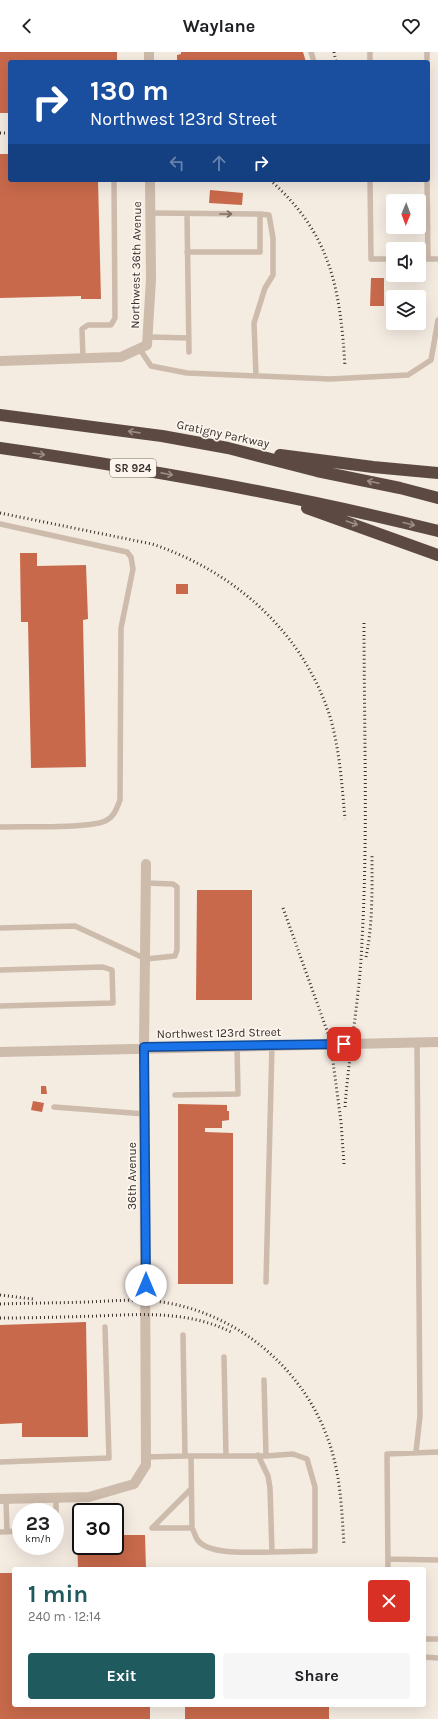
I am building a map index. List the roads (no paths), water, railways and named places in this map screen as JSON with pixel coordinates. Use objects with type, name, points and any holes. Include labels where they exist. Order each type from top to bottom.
[{"type":"highway","name":"Gratigny Parkway","points":[[0,415],[162,436],[318,465],[438,498]]},
{"type":"highway","name":"SR 924","points":[[0,448],[144,470],[264,493],[316,507]]},
{"type":"highway","points":[[318,465],[373,467],[438,473]]},
{"type":"highway","points":[[316,507],[438,531]]},
{"type":"highway","points":[[316,507],[438,555]]},
{"type":"street","name":"Northwest 36th Avenue","points":[[83,358],[121,357],[147,345],[151,279],[150,182]]},
{"type":"street","points":[[0,361],[83,358]]},
{"type":"street","name":"36th Avenue","points":[[56,1498],[89,1497],[134,1484],[146,1466],[144,1047],[146,864]]},
{"type":"street","name":"Northwest 123rd Street","points":[[0,1052],[144,1047],[438,1042]]},
{"type":"street","points":[[3,1499],[56,1498]]},
{"type":"lane","points":[[83,358],[82,329],[88,325],[112,325],[115,318],[114,182]]},
{"type":"lane","points":[[370,182],[371,259],[386,259]]},
{"type":"lane","points":[[428,182],[428,259],[438,259]]},
{"type":"lane","points":[[150,213],[260,214],[269,215],[271,218],[274,238],[273,275],[265,288],[254,323],[256,376]]},
{"type":"lane","points":[[187,214],[189,352]]},
{"type":"lane","points":[[188,252],[260,252],[260,214]]},
{"type":"lane","points":[[139,348],[151,366],[187,373],[330,379],[408,375],[430,360],[438,320]]},
{"type":"lane","points":[[148,337],[189,338]]},
{"type":"lane","points":[[0,524],[127,552],[133,563],[132,581],[121,628],[120,800],[114,814],[108,820],[92,825],[0,827]]},
{"type":"lane","points":[[0,928],[75,926],[146,959],[175,956],[177,950],[177,887],[173,884],[146,882]]},
{"type":"lane","points":[[0,970],[103,967],[112,970],[114,982],[114,1003],[0,1006]]},
{"type":"lane","points":[[416,1452],[420,1416],[417,1042]]},
{"type":"lane","points":[[266,1282],[272,1045]]},
{"type":"lane","points":[[175,1095],[238,1094],[237,1046]]},
{"type":"lane","points":[[54,1107],[145,1114]]},
{"type":"lane","points":[[0,1462],[109,1458],[105,1327]]},
{"type":"lane","points":[[183,1335],[185,1456]]},
{"type":"lane","points":[[224,1357],[226,1456]]},
{"type":"lane","points":[[264,1380],[266,1456]]},
{"type":"lane","points":[[388,1567],[387,1454],[438,1452]]},
{"type":"lane","points":[[146,1457],[185,1456],[191,1456],[266,1456],[294,1454],[306,1459],[315,1486],[315,1551],[272,1552],[216,1550],[197,1540],[192,1528],[191,1456]]},
{"type":"lane","points":[[258,1456],[268,1476],[270,1488],[272,1552]]},
{"type":"lane","points":[[191,1489],[152,1528],[192,1528]]},
{"type":"lane","points":[[56,1498],[56,1503]]},
{"type":"lane","points":[[3,1499],[7,1532]]},
{"type":"lane","points":[[0,1532],[12,1532]]},
{"type":"lane","points":[[388,1559],[438,1560]]},
{"type":"lane","points":[[426,1639],[438,1639]]},
{"type":"lane","points":[[426,1658],[438,1658]]},
{"type":"railway","points":[[334,52],[336,60]]},
{"type":"railway","points":[[0,133],[8,133]]},
{"type":"railway","points":[[272,182],[291,200],[307,221],[319,242],[328,264],[335,287],[340,312],[345,366]]},
{"type":"railway","points":[[0,513],[152,544],[183,556],[212,571],[239,589],[263,610],[285,634],[304,660],[319,689],[331,720],[337,745],[345,819]]},
{"type":"railway","points":[[345,1107],[361,962],[364,901],[364,621]]},
{"type":"railway","points":[[366,957],[371,919],[372,855]]},
{"type":"railway","points":[[283,908],[330,1039],[341,1122],[344,1164]]},
{"type":"railway","points":[[0,1295],[33,1299]]},
{"type":"railway","points":[[0,1304],[129,1300],[154,1301],[185,1307],[214,1317],[242,1332],[267,1351],[289,1373],[308,1398],[322,1425],[333,1455],[338,1477],[344,1545]]},
{"type":"railway","points":[[0,1318],[166,1315],[199,1320],[231,1332]]}]
